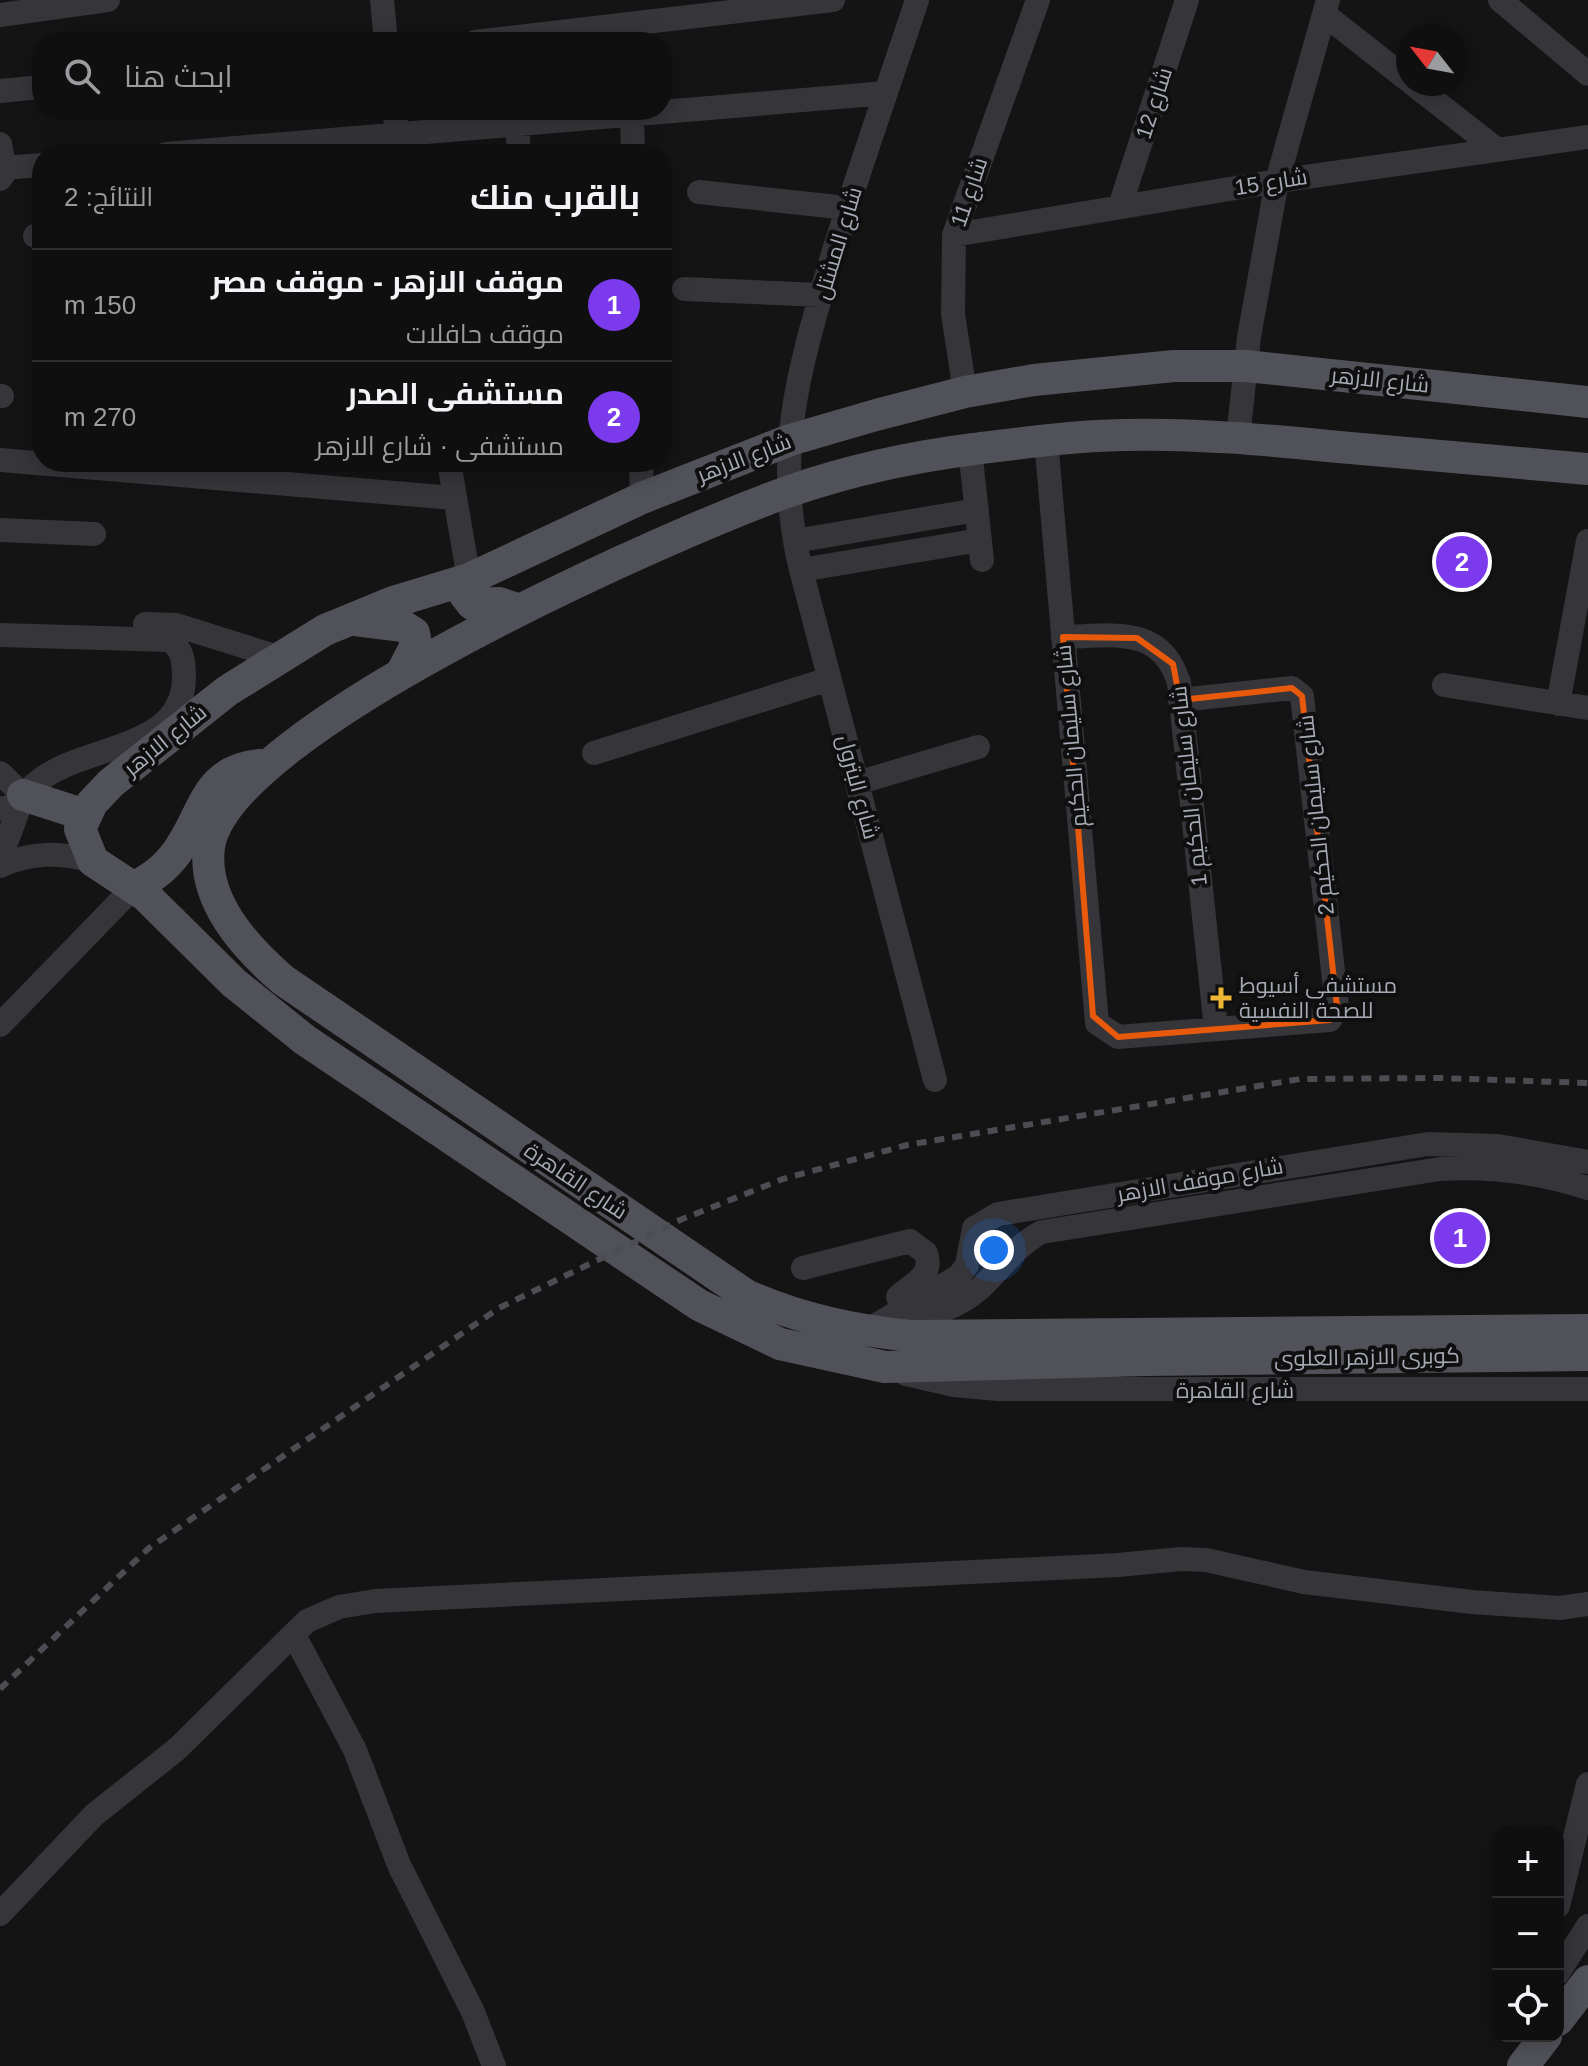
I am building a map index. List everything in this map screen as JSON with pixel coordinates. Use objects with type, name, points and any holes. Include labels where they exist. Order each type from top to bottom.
[{"type":"main road","name":"شارع الازهر","points":[[85,815],[111,783],[227,691],[278,657],[346,620],[469,579],[642,498],[790,440],[965,392],[1104,372],[1174,366],[1246,366],[1588,402]]},
{"type":"main road","points":[[12,802],[85,815],[80,829],[93,861],[134,887],[170,861],[189,833],[204,799],[220,781],[242,769],[267,764],[402,672],[520,610],[658,544],[789,492],[918,457],[1046,440],[1122,435],[1238,438],[1588,469]]},
{"type":"main road","points":[[469,579],[464,589],[472,604],[499,603],[520,610]]},
{"type":"main road","points":[[346,620],[403,626],[414,633],[416,645],[402,672]]},
{"type":"main road","name":"شارع القاهرة","points":[[267,764],[227,809],[209,846],[209,866],[216,895],[241,940],[258,958],[316,1004],[746,1295],[790,1315],[866,1331],[911,1336],[1149,1347]]},
{"type":"main road","name":"شارع القاهرة","points":[[134,887],[234,983],[305,1040],[699,1305],[780,1344],[885,1367],[1149,1347]]},
{"type":"main road","name":"كوبرى الازهر العلوى","points":[[1149,1347],[1588,1330]]},
{"type":"main road","name":"كوبرى الازهر العلوى","points":[[1149,1347],[1588,1355]]},
{"type":"main road","points":[[1564,2012],[1588,1981]]},
{"type":"main road","points":[[1522,2066],[1541,2042]]},
{"type":"street","points":[[0,15],[108,0]]},
{"type":"street","points":[[382,0],[385,32]]},
{"type":"street","points":[[539,32],[687,9],[833,0]]},
{"type":"street","name":"شارع المشتل","points":[[789,492],[790,440],[798,376],[847,208],[917,0]]},
{"type":"street","name":"شارع 11","points":[[965,392],[953,314],[954,235],[1038,0]]},
{"type":"street","name":"شارع 12","points":[[1120,206],[1187,0]]},
{"type":"street","points":[[1500,0],[1588,74]]},
{"type":"street","points":[[1238,438],[1246,366],[1277,181],[1326,7],[1396,69]]},
{"type":"street","points":[[0,91],[32,88]]},
{"type":"street","points":[[672,111],[886,93]]},
{"type":"street","points":[[1428,96],[1495,148]]},
{"type":"street","points":[[276,144],[563,120]]},
{"type":"street","points":[[632,120],[633,144]]},
{"type":"street","points":[[517,124],[518,144]]},
{"type":"street","name":"شارع 15","points":[[954,235],[1277,181],[1588,137]]},
{"type":"street","points":[[1,164],[32,165]]},
{"type":"street","points":[[699,192],[847,208]]},
{"type":"street","points":[[684,289],[821,295]]},
{"type":"street","name":"شارع سليمان الحكيم","points":[[1046,440],[1093,1016],[1102,1029],[1118,1037],[1216,1029]]},
{"type":"street","points":[[801,570],[981,550],[970,449]]},
{"type":"street","points":[[0,460],[32,463]]},
{"type":"street","points":[[143,472],[454,498]]},
{"type":"street","points":[[450,472],[469,579]]},
{"type":"street","points":[[641,472],[642,498]]},
{"type":"street","name":"شارع البترول","points":[[789,492],[801,570],[935,1080]]},
{"type":"street","points":[[795,541],[977,510]]},
{"type":"street","points":[[0,530],[94,534]]},
{"type":"street","points":[[1558,704],[1588,541]]},
{"type":"street","points":[[0,623],[176,625],[278,657]]},
{"type":"street","points":[[0,635],[162,638],[174,644],[183,658],[184,696],[166,724],[147,735],[64,765],[12,802]]},
{"type":"street","name":"شارع سليمان الحكيم 1","points":[[1063,637],[1125,636],[1148,641],[1167,654],[1173,664],[1180,700],[1216,1029]]},
{"type":"street","points":[[594,753],[829,679]]},
{"type":"street","points":[[1444,685],[1588,708]]},
{"type":"street","name":"شارع سليمان الحكيم 2","points":[[1180,700],[1292,688],[1300,692],[1337,1012],[1330,1020],[1216,1029]]},
{"type":"street","points":[[857,783],[978,747]]},
{"type":"street","points":[[0,773],[12,802],[11,835],[0,854]]},
{"type":"street","points":[[0,866],[26,857],[55,853],[93,861]]},
{"type":"street","points":[[0,1025],[134,887]]},
{"type":"street","points":[[1440,1144],[1440,1169]]},
{"type":"street","name":"شارع موقف الازهر","points":[[866,1331],[959,1276],[967,1265],[974,1228],[989,1217],[1389,1147],[1440,1144],[1498,1146],[1588,1162]]},
{"type":"street","points":[[866,1331],[960,1303],[976,1292],[1022,1243],[1042,1232],[1440,1169],[1501,1168],[1561,1179],[1588,1188]]},
{"type":"street","points":[[1176,1184],[1181,1211]]},
{"type":"street","points":[[803,1268],[903,1241],[922,1247],[928,1260],[925,1275],[866,1331]]},
{"type":"street","name":"شارع القاهرة","points":[[885,1367],[942,1383],[998,1389],[1588,1389]]},
{"type":"street","points":[[0,1914],[94,1815],[177,1749],[307,1621],[339,1607],[375,1601],[1118,1565],[1181,1559],[1206,1560],[1293,1581],[1472,1602],[1560,1608],[1588,1604]]},
{"type":"street","points":[[294,1635],[350,1739],[399,1865],[473,2012],[494,2066]]},
{"type":"street","points":[[1560,1898],[1588,1784]]},
{"type":"street","points":[[1560,1970],[1588,1926]]},
{"type":"street","points":[[1522,2066],[1526,2042]]},
{"type":"highlighted area","points":[[1063,637],[1137,638],[1173,664],[1180,700],[1292,688],[1302,696],[1337,1006],[1330,1020],[1118,1037],[1093,1016]]},
{"type":"railway","points":[[0,1689],[149,1548],[499,1308],[680,1220],[783,1179],[907,1145],[1300,1079],[1440,1078],[1588,1083]]},
{"type":"place","name":"مستشفى الصدر","points":[[1462,562]]},
{"type":"place","name":"مستشفى أسيوط للصحة النفسية","points":[[1221,998]]},
{"type":"place","name":"موقف الازهر - موقف مصر","points":[[1460,1238]]}]
